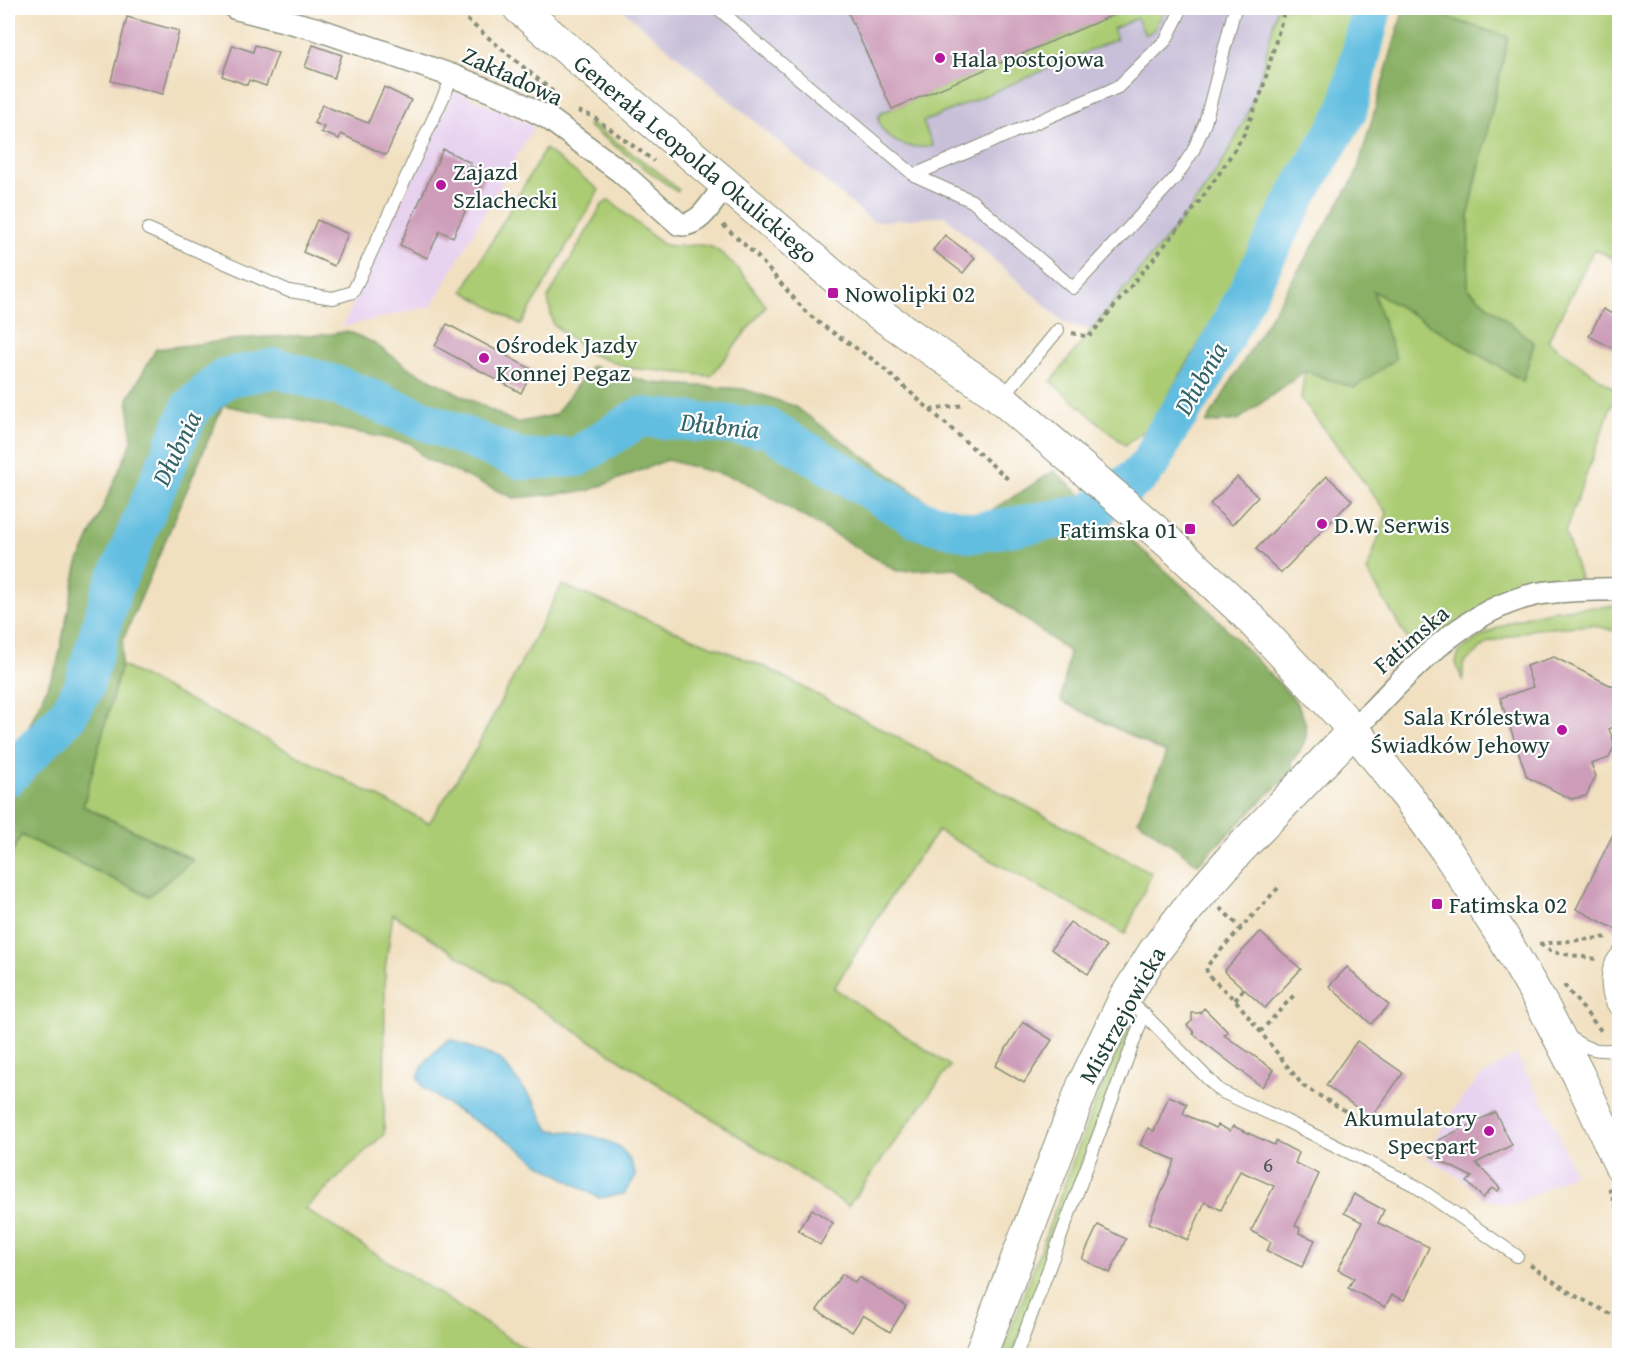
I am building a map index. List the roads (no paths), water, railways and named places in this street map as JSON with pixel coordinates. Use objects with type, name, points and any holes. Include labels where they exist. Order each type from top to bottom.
[{"type":"main road","name":"Generała Leopolda Okulickiego","points":[[519,8],[871,308],[1001,399],[1145,522],[1247,615],[1354,730],[1408,797],[1446,850],[1503,937],[1543,1006],[1579,1076],[1620,1165]]},
{"type":"main road","name":"Mistrzejowicka","points":[[980,1356],[1084,1083],[1135,1006],[1154,952],[1188,908],[1237,852],[1354,730]]},
{"type":"street","name":"Zakładowa","points":[[235,8],[317,29],[453,76],[513,100],[548,118],[621,172],[679,224],[685,225],[696,220],[725,185]]},
{"type":"street","name":"Fatimska","points":[[1354,730],[1415,666],[1444,641],[1478,618],[1507,604],[1554,591],[1620,589]]},
{"type":"lane","points":[[718,8],[914,176],[972,201],[1073,288],[1176,177],[1192,151],[1205,123],[1235,8]]},
{"type":"lane","points":[[914,176],[1118,87],[1166,40],[1178,16],[1179,8]]},
{"type":"lane","points":[[148,229],[289,291],[333,298],[353,292],[453,76]]},
{"type":"lane","points":[[1001,399],[1058,330]]},
{"type":"lane","points":[[1620,951],[1610,961],[1606,976],[1612,1004],[1620,1014]]},
{"type":"lane","points":[[1016,1356],[1135,1006],[1220,1091],[1286,1120],[1414,1185],[1517,1256]]},
{"type":"lane","points":[[1543,1006],[1563,1031],[1578,1044],[1593,1050],[1620,1050]]},
{"type":"water","points":[[450,1039],[500,1059],[535,1103],[549,1130],[590,1136],[620,1148],[629,1159],[636,1176],[624,1194],[599,1198],[538,1163],[511,1142],[454,1109],[423,1087],[418,1077],[424,1065],[435,1051]]},
{"type":"waterway","name":"Dłubnia","points":[[8,776],[67,716],[83,689],[111,593],[191,407],[225,378],[276,368],[341,387],[523,460],[577,457],[640,417],[768,428],[920,520],[973,533],[1089,514],[1140,475],[1152,461],[1164,436],[1205,375],[1298,194],[1347,112],[1372,8]]},
{"type":"place","name":"Hala postojowa","points":[[940,58]]},
{"type":"place","name":"Zajazd Szlachecki","points":[[441,185]]},
{"type":"place","name":"Nowolipki 02","points":[[833,293]]},
{"type":"place","name":"Ośrodek Jazdy Konnej Pegaz","points":[[484,358]]},
{"type":"place","name":"D.W. Serwis","points":[[1322,524]]},
{"type":"place","name":"Fatimska 01","points":[[1190,529]]},
{"type":"place","name":"Sala Królestwa Świadków Jehowy","points":[[1562,730]]},
{"type":"place","name":"Fatimska 02","points":[[1437,904]]},
{"type":"place","name":"Akumulatory Specpart","points":[[1489,1131]]}]
